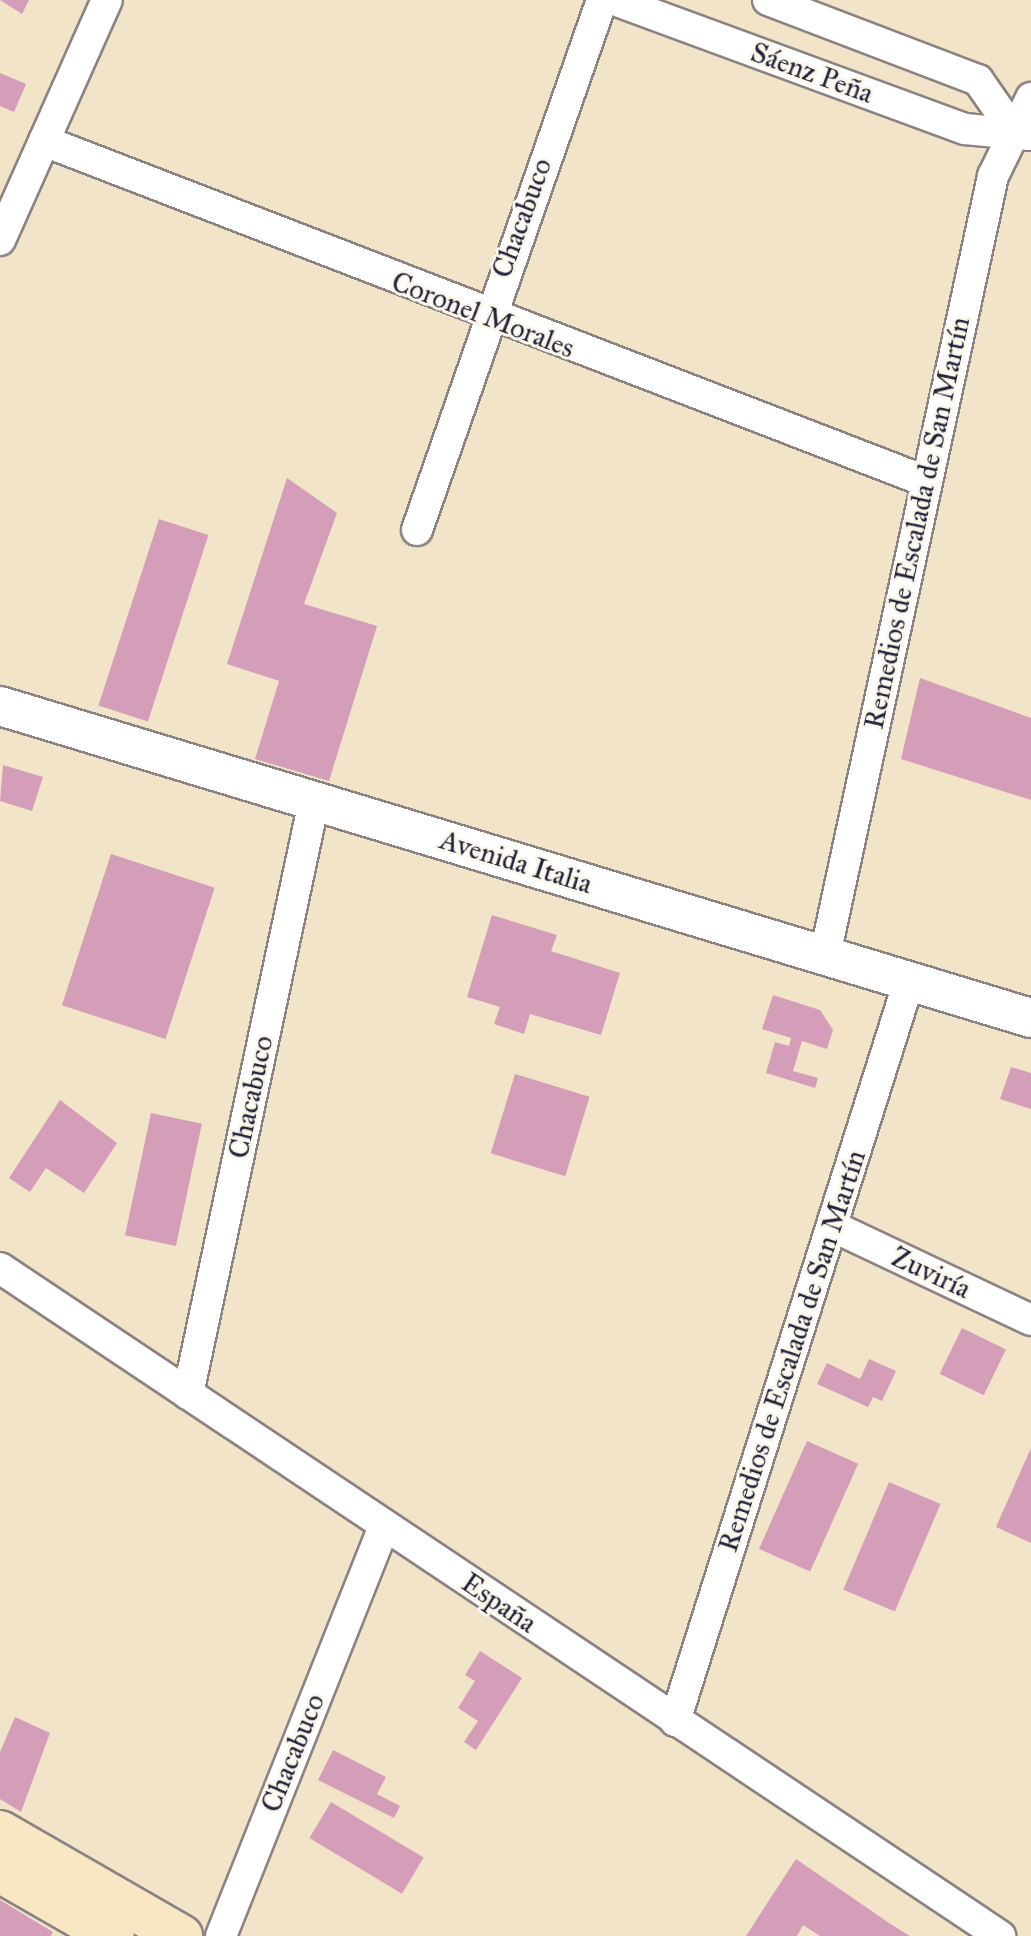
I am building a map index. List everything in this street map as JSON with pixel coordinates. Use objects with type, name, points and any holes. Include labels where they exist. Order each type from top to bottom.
[{"type":"main road","points":[[0,1832],[181,1936]]},
{"type":"main road","points":[[0,1871],[113,1936]]},
{"type":"street","points":[[0,240],[107,0]]},
{"type":"street","name":"Chacabuco","points":[[417,530],[486,317],[602,0]]},
{"type":"street","name":"Sáenz Peña","points":[[614,0],[965,129],[1022,132]]},
{"type":"street","name":"Sáenz Peña","points":[[768,0],[978,80],[1022,132]]},
{"type":"street","name":"Remedios de Escalada de San Martín","points":[[825,955],[993,176],[1022,132],[1031,98]]},
{"type":"street","name":"Coronel Morales","points":[[44,141],[486,317],[925,481]]},
{"type":"street","name":"Avenida Italia","points":[[0,706],[1031,1018]]},
{"type":"street","name":"Chacabuco","points":[[188,1394],[314,801]]},
{"type":"street","name":"Remedios de Escalada de San Martín","points":[[675,1721],[909,981]]},
{"type":"street","name":"Zuviría","points":[[832,1226],[1031,1320]]},
{"type":"street","name":"España","points":[[0,1268],[1000,1936]]},
{"type":"street","name":"Chacabuco","points":[[221,1936],[384,1526]]},
{"type":"building","points":[[0,0],[29,0],[22,14]]},
{"type":"building","points":[[0,73],[26,84],[14,112],[0,106]]},
{"type":"building","points":[[287,478],[337,513],[304,604],[377,626],[329,781],[255,759],[279,681],[227,664]]},
{"type":"building","points":[[159,519],[208,535],[148,721],[98,705]]},
{"type":"building","points":[[920,678],[1031,718],[1031,800],[901,759]]},
{"type":"building","points":[[3,765],[43,777],[32,811],[0,801]]},
{"type":"building","points":[[111,854],[215,888],[166,1039],[62,1005]]},
{"type":"building","points":[[492,915],[557,935],[551,951],[620,973],[601,1035],[530,1014],[524,1034],[494,1024],[500,1007],[467,997]]},
{"type":"building","points":[[773,995],[820,1010],[833,1030],[827,1049],[802,1041],[793,1071],[818,1078],[815,1088],[766,1073],[775,1042],[789,1046],[791,1038],[762,1029]]},
{"type":"building","points":[[1011,1067],[1031,1073],[1031,1109],[1000,1099]]},
{"type":"building","points":[[515,1074],[590,1097],[565,1176],[491,1153]]},
{"type":"building","points":[[60,1100],[117,1143],[84,1193],[46,1168],[30,1192],[9,1178]]},
{"type":"building","points":[[151,1113],[202,1124],[176,1246],[125,1235]]},
{"type":"building","points":[[962,1328],[1006,1349],[984,1395],[940,1374]]},
{"type":"building","points":[[869,1359],[896,1371],[882,1401],[873,1397],[868,1407],[817,1384],[827,1363],[860,1379]]},
{"type":"building","points":[[807,1441],[858,1464],[810,1572],[759,1549]]},
{"type":"building","points":[[1031,1448],[1031,1543],[996,1527]]},
{"type":"building","points":[[889,1482],[941,1504],[895,1612],[843,1590]]},
{"type":"building","points":[[480,1651],[522,1678],[476,1750],[464,1742],[478,1721],[458,1708],[475,1681],[465,1675]]},
{"type":"building","points":[[15,1717],[50,1733],[21,1812],[0,1799],[0,1752]]},
{"type":"building","points":[[333,1750],[386,1777],[377,1794],[400,1806],[394,1818],[318,1780]]},
{"type":"building","points":[[331,1802],[424,1858],[402,1894],[309,1838]]},
{"type":"building","points":[[796,1859],[910,1936],[820,1936],[803,1925],[797,1936],[746,1936]]},
{"type":"building","points":[[0,1900],[53,1932],[51,1936],[0,1936]]}]
